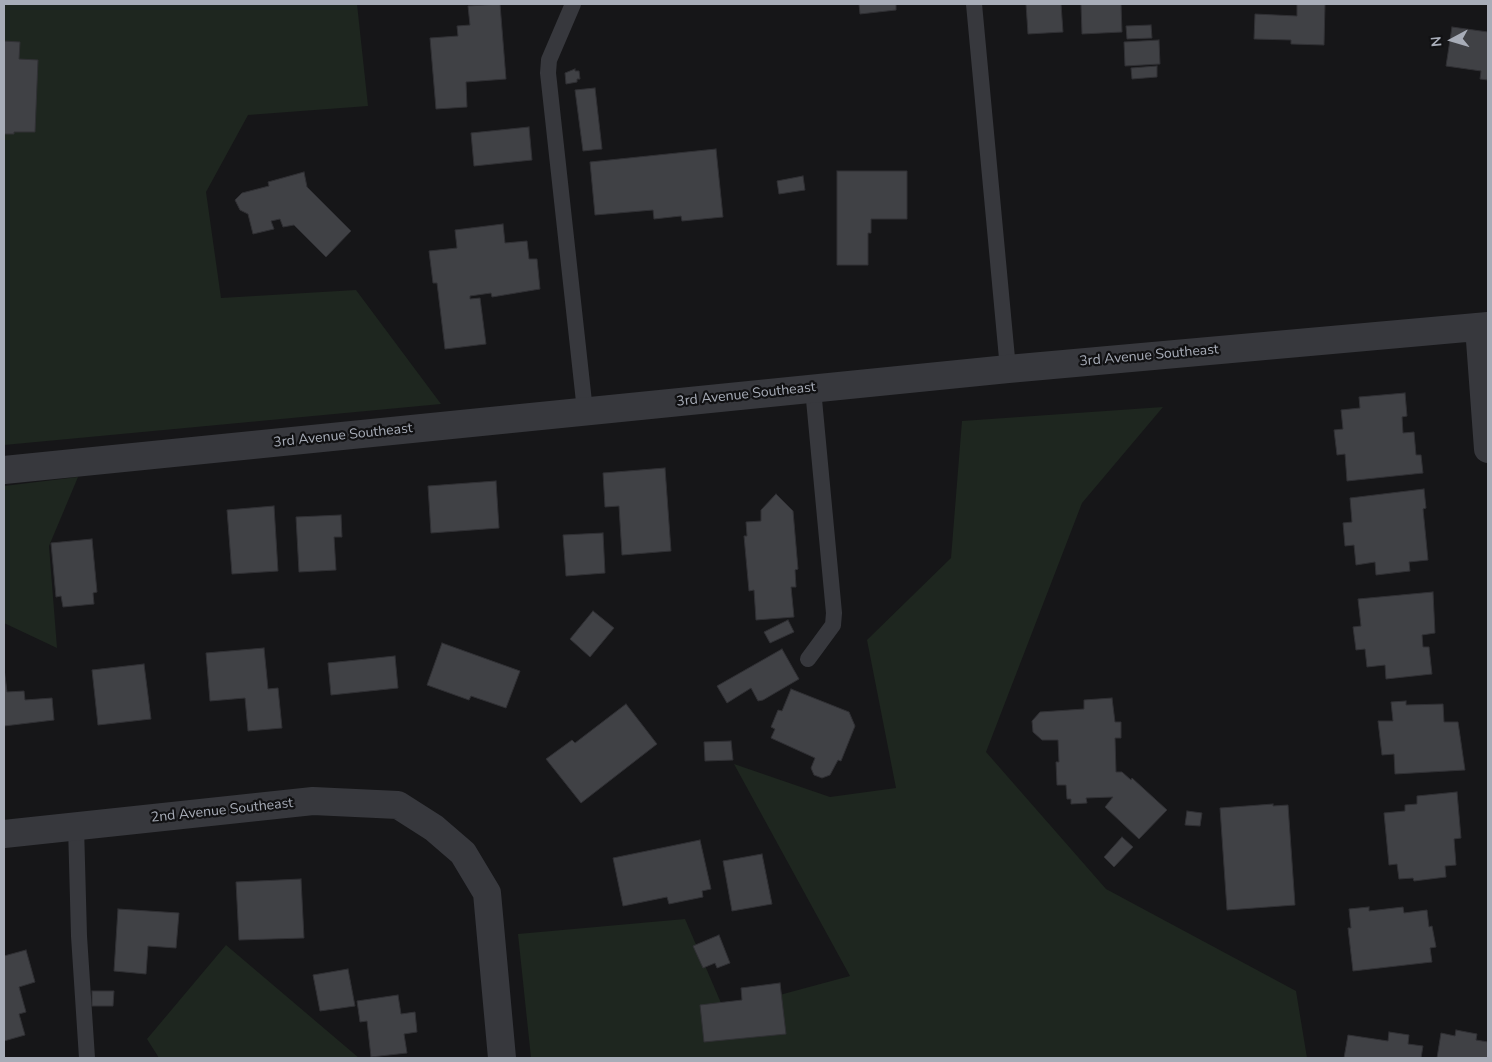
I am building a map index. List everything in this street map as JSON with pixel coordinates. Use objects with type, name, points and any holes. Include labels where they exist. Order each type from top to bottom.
[{"type":"street","name":"3rd Avenue Southeast","points":[[4,470],[1008,369],[1484,326]]},
{"type":"street","points":[[1484,326],[1488,449]]},
{"type":"street","name":"2nd Avenue Southeast","points":[[4,834],[313,801],[398,805],[434,828],[463,853],[488,893],[502,1058]]},
{"type":"lane","points":[[572,4],[549,60],[548,73],[585,411]]},
{"type":"lane","points":[[974,4],[1008,369]]},
{"type":"lane","points":[[808,659],[833,626],[834,613],[813,389]]},
{"type":"lane","points":[[76,826],[79,936],[87,1058]]},
{"type":"shaded area","points":[[4,4],[357,4],[368,106],[248,115],[206,192],[221,298],[356,290],[441,404],[4,445]]},
{"type":"shaded area","points":[[1163,407],[1082,503],[986,752],[1106,889],[1296,991],[1307,1058],[531,1058],[518,934],[685,919],[724,1010],[850,976],[734,764],[830,797],[896,788],[867,640],[951,558],[962,421]]},
{"type":"shaded area","points":[[78,477],[49,546],[57,648],[4,623],[4,486]]},
{"type":"shaded area","points":[[226,945],[359,1058],[159,1058],[147,1039]]},
{"type":"building","points":[[500,4],[506,79],[466,82],[467,107],[436,109],[430,38],[458,36],[457,26],[470,25],[468,6]]},
{"type":"building","points":[[859,4],[896,4],[896,10],[860,14]]},
{"type":"building","points":[[1026,4],[1061,4],[1063,32],[1028,34]]},
{"type":"building","points":[[1081,4],[1121,4],[1122,32],[1082,34]]},
{"type":"building","points":[[1297,4],[1325,4],[1324,45],[1291,44],[1291,40],[1254,39],[1255,14],[1297,16]]},
{"type":"building","points":[[1151,25],[1152,38],[1127,39],[1126,26]]},
{"type":"building","points":[[1452,27],[1488,32],[1488,80],[1480,79],[1481,71],[1446,66]]},
{"type":"building","points":[[1159,40],[1160,64],[1125,66],[1124,42]]},
{"type":"building","points":[[4,41],[20,42],[19,59],[38,60],[35,132],[4,134]]},
{"type":"building","points":[[1157,66],[1157,77],[1132,79],[1131,68]]},
{"type":"building","points":[[575,69],[575,71],[579,71],[580,79],[577,79],[577,82],[566,84],[565,73]]},
{"type":"building","points":[[595,88],[602,149],[583,151],[575,90]]},
{"type":"building","points":[[529,127],[532,160],[474,166],[471,133]]},
{"type":"building","points":[[716,149],[723,217],[682,221],[681,216],[654,219],[653,210],[595,215],[590,162]]},
{"type":"building","points":[[837,171],[907,171],[907,219],[871,219],[871,233],[868,233],[868,265],[837,265]]},
{"type":"building","points":[[304,172],[307,187],[351,231],[326,257],[294,225],[283,227],[280,219],[271,221],[274,229],[253,234],[248,214],[240,210],[235,200],[242,193],[269,186],[268,182]]},
{"type":"building","points":[[803,176],[805,190],[779,194],[777,181]]},
{"type":"building","points":[[503,224],[505,243],[527,241],[529,259],[537,259],[540,289],[492,297],[491,293],[470,296],[470,299],[480,298],[486,344],[445,349],[437,283],[433,283],[429,251],[457,248],[455,230]]},
{"type":"building","points":[[1405,393],[1407,416],[1402,417],[1403,433],[1414,432],[1416,455],[1421,455],[1423,473],[1347,481],[1345,454],[1337,455],[1334,430],[1343,429],[1341,410],[1360,408],[1359,397]]},
{"type":"building","points":[[665,468],[671,551],[622,555],[619,506],[605,507],[603,473]]},
{"type":"building","points":[[496,481],[499,528],[431,533],[428,486]]},
{"type":"building","points":[[1424,489],[1426,508],[1423,509],[1428,560],[1409,562],[1410,571],[1376,575],[1375,562],[1356,565],[1354,545],[1345,546],[1343,523],[1352,522],[1350,498]]},
{"type":"building","points":[[776,494],[793,511],[798,569],[795,570],[796,587],[791,587],[794,617],[756,620],[754,590],[749,591],[744,536],[747,536],[746,522],[761,521],[761,510]]},
{"type":"building","points":[[274,506],[278,571],[232,574],[227,510]]},
{"type":"building","points":[[341,515],[342,537],[334,537],[336,570],[299,572],[296,517]]},
{"type":"building","points":[[603,533],[605,573],[566,576],[563,535]]},
{"type":"building","points":[[92,539],[97,592],[93,593],[94,604],[63,607],[61,596],[56,597],[51,543]]},
{"type":"building","points":[[1433,592],[1435,633],[1422,635],[1423,647],[1429,647],[1432,674],[1386,679],[1385,665],[1367,667],[1365,649],[1356,650],[1353,627],[1361,626],[1358,599]]},
{"type":"building","points":[[593,611],[614,628],[590,657],[570,639]]},
{"type":"building","points":[[788,620],[794,632],[770,643],[764,632]]},
{"type":"building","points":[[442,643],[520,671],[506,708],[471,696],[469,700],[427,685]]},
{"type":"building","points":[[264,648],[268,689],[278,688],[282,728],[248,731],[245,698],[210,701],[206,653]]},
{"type":"building","points":[[782,649],[799,679],[763,700],[758,701],[751,688],[727,703],[717,686]]},
{"type":"building","points":[[395,656],[398,688],[331,695],[328,663]]},
{"type":"building","points":[[144,664],[151,719],[98,725],[92,670]]},
{"type":"building","points":[[4,668],[7,692],[24,691],[25,700],[52,698],[54,720],[4,726]]},
{"type":"building","points":[[791,689],[849,712],[855,726],[841,761],[838,760],[830,775],[822,778],[814,775],[811,768],[815,758],[771,738],[775,729],[771,727],[778,710],[782,711]]},
{"type":"building","points":[[1112,698],[1115,722],[1121,722],[1121,738],[1115,738],[1116,772],[1122,772],[1131,780],[1132,778],[1167,810],[1139,839],[1105,807],[1113,797],[1086,798],[1087,803],[1071,804],[1071,799],[1067,799],[1066,785],[1057,785],[1056,762],[1059,762],[1058,740],[1042,740],[1033,732],[1032,721],[1040,712],[1084,709],[1084,700]]},
{"type":"building","points":[[1406,701],[1406,705],[1443,704],[1444,722],[1458,722],[1465,770],[1395,774],[1394,754],[1382,755],[1378,721],[1393,721],[1391,702]]},
{"type":"building","points":[[626,704],[657,744],[581,803],[546,759],[572,740],[575,743]]},
{"type":"building","points":[[731,741],[733,760],[705,761],[704,742]]},
{"type":"building","points":[[1457,792],[1461,838],[1454,839],[1456,865],[1445,866],[1446,877],[1414,881],[1413,878],[1399,879],[1397,864],[1389,865],[1384,813],[1405,811],[1405,805],[1417,804],[1417,796]]},
{"type":"building","points":[[1273,804],[1273,806],[1288,805],[1295,905],[1227,910],[1220,808]]},
{"type":"building","points":[[1187,811],[1202,813],[1200,826],[1185,825]]},
{"type":"building","points":[[1122,837],[1133,847],[1114,867],[1104,857]]},
{"type":"building","points":[[700,840],[711,889],[702,891],[703,897],[669,904],[667,897],[623,906],[613,858]]},
{"type":"building","points":[[762,854],[772,904],[732,911],[723,861]]},
{"type":"building","points":[[301,879],[304,938],[239,940],[236,882]]},
{"type":"building","points":[[1369,907],[1369,911],[1403,907],[1404,913],[1427,910],[1429,927],[1432,926],[1436,947],[1430,948],[1432,962],[1353,971],[1348,928],[1351,928],[1349,909]]},
{"type":"building","points":[[118,909],[179,913],[176,948],[148,946],[146,974],[114,971]]},
{"type":"building","points":[[719,935],[730,963],[717,968],[715,963],[703,968],[693,946]]},
{"type":"building","points":[[26,950],[35,982],[19,987],[26,1012],[19,1014],[25,1035],[4,1041],[4,956]]},
{"type":"building","points":[[348,969],[355,1006],[320,1011],[313,975]]},
{"type":"building","points":[[780,983],[786,1034],[704,1042],[700,1005],[742,1000],[741,988]]},
{"type":"building","points":[[92,991],[114,991],[113,1006],[92,1006]]},
{"type":"building","points":[[398,995],[401,1014],[415,1012],[417,1032],[404,1034],[407,1053],[371,1057],[367,1021],[360,1022],[357,1001]]},
{"type":"building","points":[[1456,1030],[1477,1034],[1476,1040],[1488,1042],[1488,1058],[1437,1058],[1441,1033],[1455,1036]]},
{"type":"building","points":[[1389,1032],[1409,1035],[1408,1044],[1423,1046],[1421,1058],[1344,1058],[1348,1035],[1388,1041]]}]
